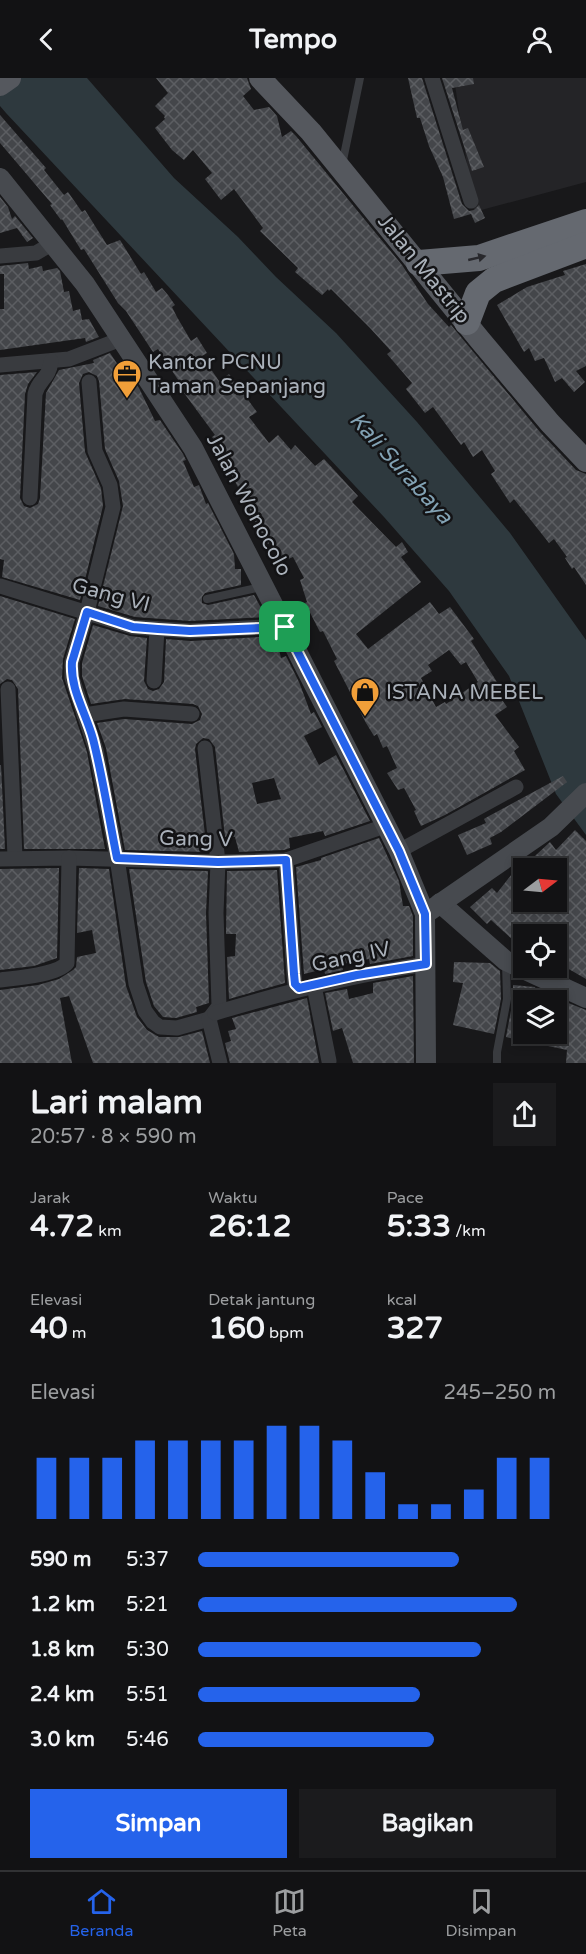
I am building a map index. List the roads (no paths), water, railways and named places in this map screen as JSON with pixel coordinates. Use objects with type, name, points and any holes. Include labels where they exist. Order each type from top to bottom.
[{"type":"highway","points":[[419,263],[479,258],[586,222]]},
{"type":"highway","points":[[476,330],[478,293],[494,280],[586,245]]},
{"type":"main road","points":[[0,84],[10,78]]},
{"type":"main road","name":"Jalan Mastrip","points":[[264,79],[476,330],[550,423],[586,461]]},
{"type":"main road","name":"Jalan Wonocolo","points":[[3,186],[85,284],[193,448],[386,826],[432,909]]},
{"type":"main road","points":[[426,1063],[426,964],[432,909],[551,827],[586,793]]},
{"type":"main road","points":[[432,909],[506,961],[586,998]]},
{"type":"street","points":[[432,78],[471,201]]},
{"type":"street","points":[[0,256],[36,254],[53,243]]},
{"type":"street","points":[[0,364],[51,361],[81,356],[121,339]]},
{"type":"street","points":[[30,498],[35,394],[37,385],[50,371],[51,361]]},
{"type":"street","points":[[89,382],[95,451],[110,485],[113,507],[71,670],[96,750],[117,858]]},
{"type":"street","name":"Gang VI","points":[[0,586],[133,627],[190,631],[285,627]]},
{"type":"street","points":[[154,681],[158,629]]},
{"type":"street","points":[[8,689],[11,810],[8,858]]},
{"type":"street","points":[[84,715],[124,709],[192,714]]},
{"type":"street","points":[[205,748],[218,862],[216,913],[219,1006],[212,1016],[220,1063]]},
{"type":"street","points":[[399,851],[516,787]]},
{"type":"street","name":"Gang V","points":[[8,858],[117,858],[218,862],[286,860],[386,826]]},
{"type":"street","points":[[0,980],[47,973],[67,963],[69,858]]},
{"type":"street","name":"Gang IV","points":[[117,858],[136,984],[145,1011],[160,1027],[177,1028],[307,987],[357,975],[426,964]]},
{"type":"street","points":[[286,860],[295,984],[307,987],[329,1061]]},
{"type":"lane","points":[[341,169],[360,78]]},
{"type":"lane","points":[[207,599],[264,587]]},
{"type":"lane","points":[[497,1063],[507,999],[506,961]]},
{"type":"water","name":"Kali Surabaya","points":[[0,78],[87,78],[174,178],[336,333],[417,422],[510,533],[586,640],[586,835],[556,794],[509,676],[449,591],[384,517],[6,113],[0,106]]},
{"type":"place","name":"Kantor PCNU Taman Sepanjang","points":[[127,400]]},
{"type":"place","name":"ISTANA MEBEL","points":[[365,718]]}]
